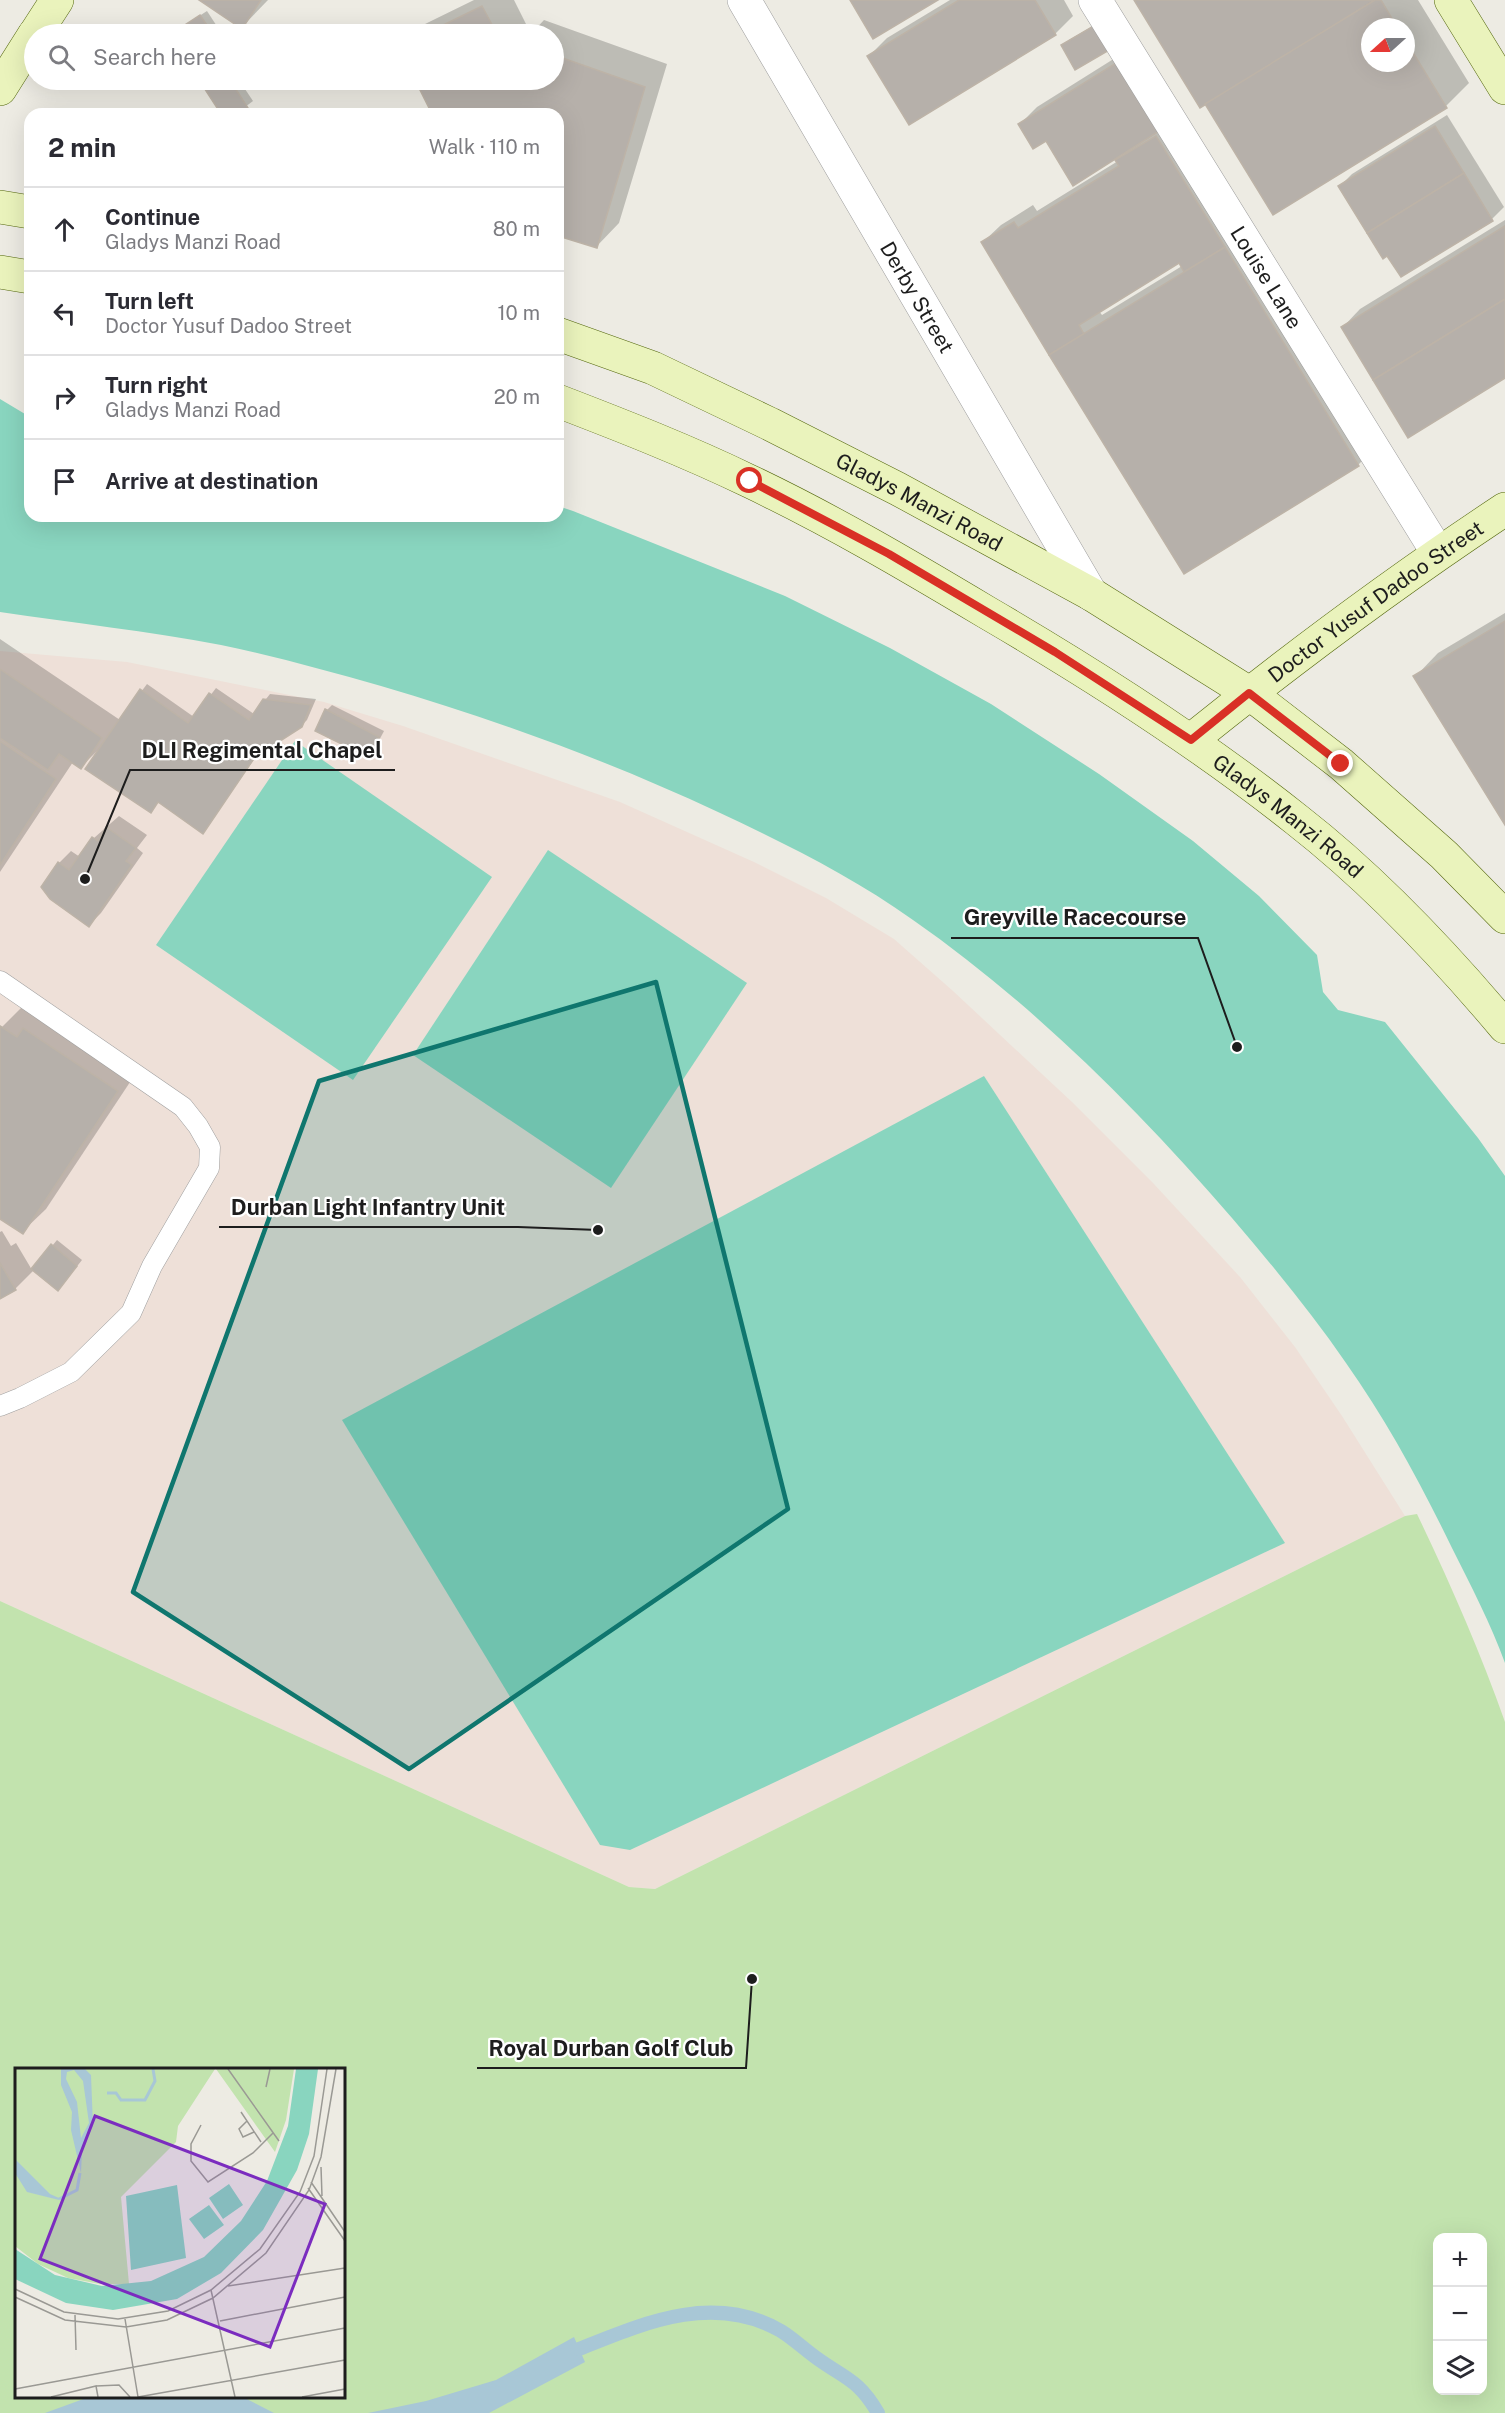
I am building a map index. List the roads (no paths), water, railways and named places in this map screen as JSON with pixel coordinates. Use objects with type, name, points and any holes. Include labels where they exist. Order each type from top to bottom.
[{"type":"main road","points":[[42,24],[57,0]]},
{"type":"main road","points":[[1451,0],[1505,88]]},
{"type":"main road","points":[[0,89],[24,52]]},
{"type":"main road","points":[[0,207],[24,211]]},
{"type":"main road","points":[[0,272],[24,276]]},
{"type":"main road","name":"Gladys Manzi Road","points":[[564,336],[652,368],[770,424],[908,495],[1091,594],[1249,693],[1358,777],[1444,855],[1505,917]]},
{"type":"main road","name":"Gladys Manzi Road","points":[[564,403],[641,433],[750,481],[889,554],[1055,652],[1191,740],[1299,821],[1364,878],[1444,956],[1505,1027]]},
{"type":"main road","name":"Doctor Yusuf Dadoo Street","points":[[1191,740],[1287,663],[1438,553],[1505,509]]},
{"type":"street","name":"Derby Street","points":[[744,0],[1091,594]]},
{"type":"street","name":"Louise Lane","points":[[1095,0],[1438,553]]},
{"type":"lane","points":[[0,981],[183,1107],[198,1126],[210,1147],[210,1168],[152,1266],[131,1313],[71,1372],[0,1406]]},
{"type":"water","points":[[574,2337],[585,2362],[489,2413],[368,2413],[426,2401],[496,2380]]},
{"type":"water","points":[[86,2398],[245,2398],[274,2413],[45,2413]]},
{"type":"waterway","points":[[579,2349],[629,2330],[679,2316],[705,2313],[730,2314],[756,2320],[786,2334],[865,2393],[878,2413]]},
{"type":"place","name":"DLI Regimental Chapel","points":[[85,879]]},
{"type":"place","name":"Greyville Racecourse","points":[[1237,1047]]},
{"type":"place","name":"Durban Light Infantry Unit","points":[[598,1230]]},
{"type":"place","name":"Royal Durban Golf Club","points":[[752,1979]]}]
